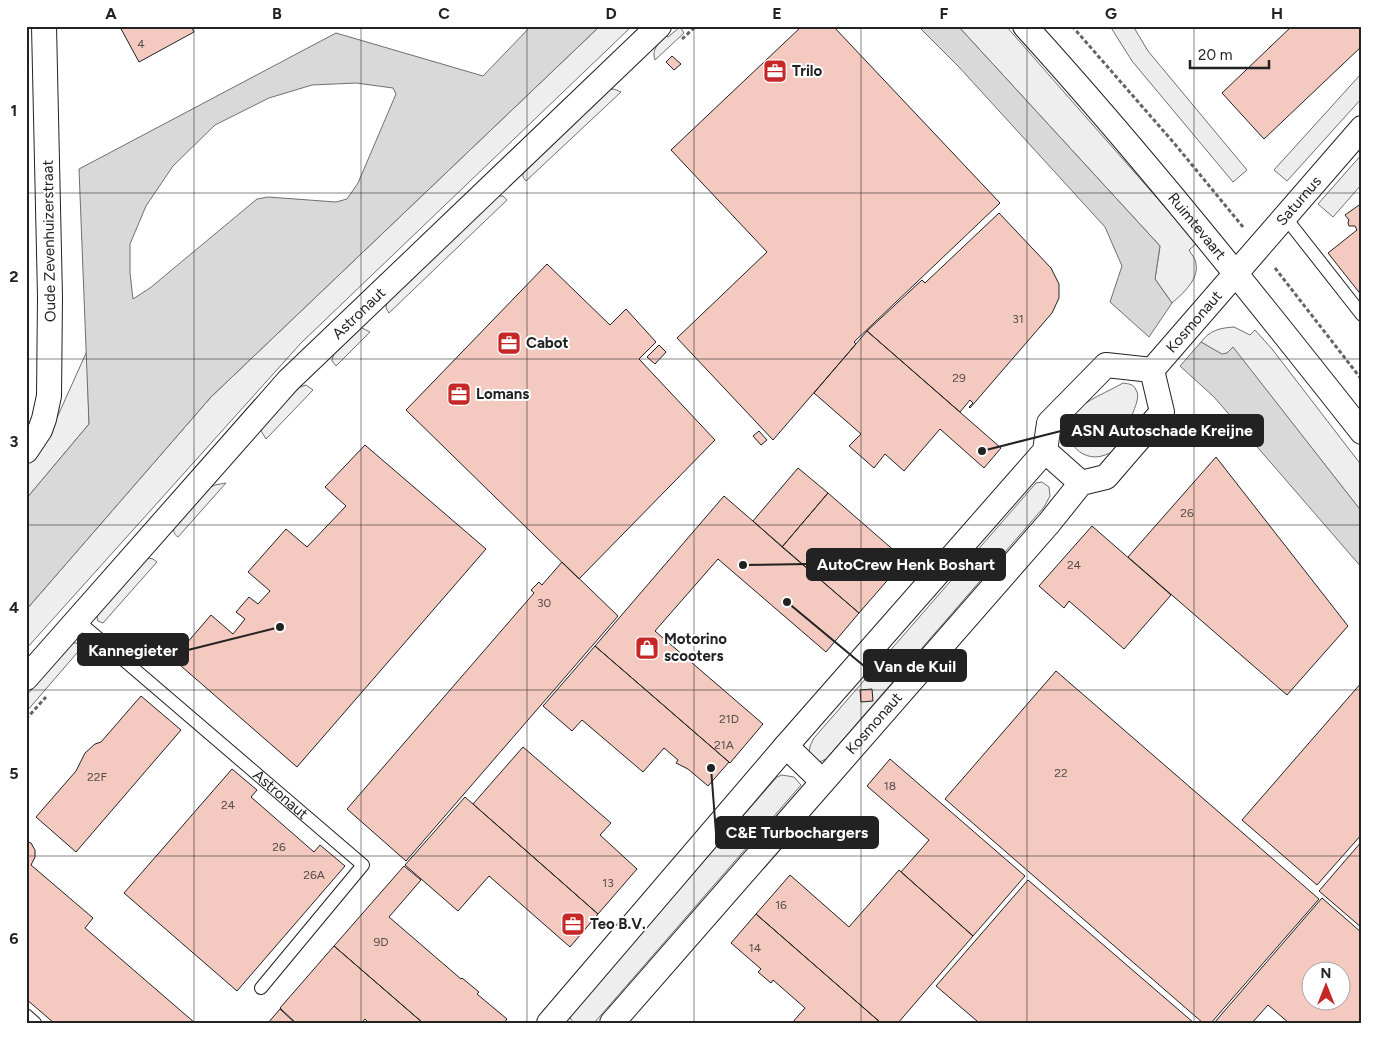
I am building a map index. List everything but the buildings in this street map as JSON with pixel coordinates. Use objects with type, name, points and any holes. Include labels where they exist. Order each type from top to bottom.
[{"type":"street","name":"Oude Zevenhuizerstraat","points":[[26,451],[40,430],[49,396],[50,297],[44,26]]},
{"type":"street","name":"Astronaut","points":[[26,678],[288,381],[659,26]]},
{"type":"street","name":"Ruimtevaart","points":[[1025,26],[1078,85],[1236,273],[1362,432]]},
{"type":"street","name":"Saturnus","points":[[1236,273],[1362,128]]},
{"type":"street","name":"Kosmonaut","points":[[1158,363],[1236,273]]},
{"type":"street","points":[[552,1021],[786,746],[1045,451],[1049,423],[1106,365],[1158,363],[1162,412],[1106,477],[1081,483],[1045,451]]},
{"type":"street","name":"Kosmonaut","points":[[612,1023],[1081,483]]},
{"type":"street","points":[[786,746],[822,781]]},
{"type":"lane","points":[[1285,217],[1362,315]]},
{"type":"lane","name":"Astronaut","points":[[77,620],[363,865],[261,988]]},
{"type":"lane","points":[[26,1015],[35,1023]]},
{"type":"path","points":[[677,44],[696,26]]},
{"type":"path","points":[[1075,27],[1174,143],[1362,380]]},
{"type":"path","points":[[26,719],[50,691]]},
{"type":"shaded area","points":[[531,26],[600,26],[211,397],[26,610],[26,499],[89,424],[79,169],[336,33],[483,76]],"holes":[[[356,83],[393,88],[396,94],[358,183],[347,199],[336,202],[268,197],[257,199],[150,288],[133,299],[130,273],[130,244],[146,206],[173,166],[215,125],[269,98],[312,85]]]},
{"type":"shaded area","points":[[600,26],[632,26],[301,343],[26,649],[26,610],[211,397]]},
{"type":"shaded area","points":[[918,26],[958,26],[1160,246],[1155,279],[1172,303],[1149,337],[1110,302],[1122,266],[1105,227],[958,66]]},
{"type":"shaded area","points":[[958,26],[1006,26],[1186,231],[1196,244],[1189,250],[1196,264],[1195,276],[1189,286],[1172,303],[1155,279],[1160,246]]},
{"type":"shaded area","points":[[1110,26],[1133,26],[1148,51],[1247,170],[1233,182],[1132,61]]},
{"type":"shaded area","points":[[680,27],[684,33],[655,60],[654,53],[658,44],[666,35],[668,37]]},
{"type":"shaded area","points":[[1360,75],[1362,77],[1362,98],[1287,181],[1274,170]]},
{"type":"shaded area","points":[[614,89],[621,92],[526,181],[523,177],[523,170],[606,90]]},
{"type":"shaded area","points":[[1362,154],[1362,184],[1333,217],[1318,204]]},
{"type":"shaded area","points":[[503,196],[507,200],[389,313],[386,308],[387,301],[493,197]]},
{"type":"shaded area","points":[[1234,327],[1250,335],[1255,330],[1272,349],[1362,466],[1362,512],[1233,348],[1222,355],[1201,342],[1216,330]]},
{"type":"shaded area","points":[[362,328],[370,332],[336,366],[332,361],[335,352],[349,337]]},
{"type":"shaded area","points":[[1201,342],[1222,354],[1227,353],[1233,347],[1362,512],[1362,568],[1214,397],[1180,366]]},
{"type":"shaded area","points":[[87,351],[89,424],[26,499],[26,460],[51,431]]},
{"type":"shaded area","points":[[1123,383],[1134,387],[1138,398],[1119,443],[1112,452],[1105,455],[1087,456],[1079,452],[1069,438],[1069,421],[1074,413],[1091,400]]},
{"type":"shaded area","points":[[306,385],[313,390],[266,439],[261,431],[263,426],[300,387]]},
{"type":"shaded area","points":[[1042,482],[1049,487],[1050,496],[1044,507],[826,759],[817,763],[809,755],[810,746],[814,738],[1036,483]]},
{"type":"shaded area","points":[[226,483],[178,537],[175,534],[174,526],[207,489]]},
{"type":"shaded area","points":[[148,558],[157,562],[103,623],[98,621],[98,614],[145,559]]},
{"type":"shaded area","points":[[73,643],[79,643],[83,646],[26,712],[26,696]]},
{"type":"shaded area","points":[[782,775],[794,777],[801,785],[595,1022],[574,1023],[570,1018],[575,1009],[777,777]]},
{"type":"place","name":"Trilo","points":[[775,71]]},
{"type":"place","name":"Cabot","points":[[509,343]]},
{"type":"place","name":"Lomans","points":[[459,394]]},
{"type":"place","name":"ASN Autoschade Kreijne","points":[[982,451]]},
{"type":"place","name":"AutoCrew Henk Boshart","points":[[743,565]]},
{"type":"place","name":"Van de Kuil","points":[[787,602]]},
{"type":"place","name":"Kannegieter","points":[[280,627]]},
{"type":"place","name":"Motorino scooters","points":[[647,648]]},
{"type":"place","name":"C&E Turbochargers","points":[[711,768]]},
{"type":"place","name":"Teo B.V.","points":[[573,924]]}]
